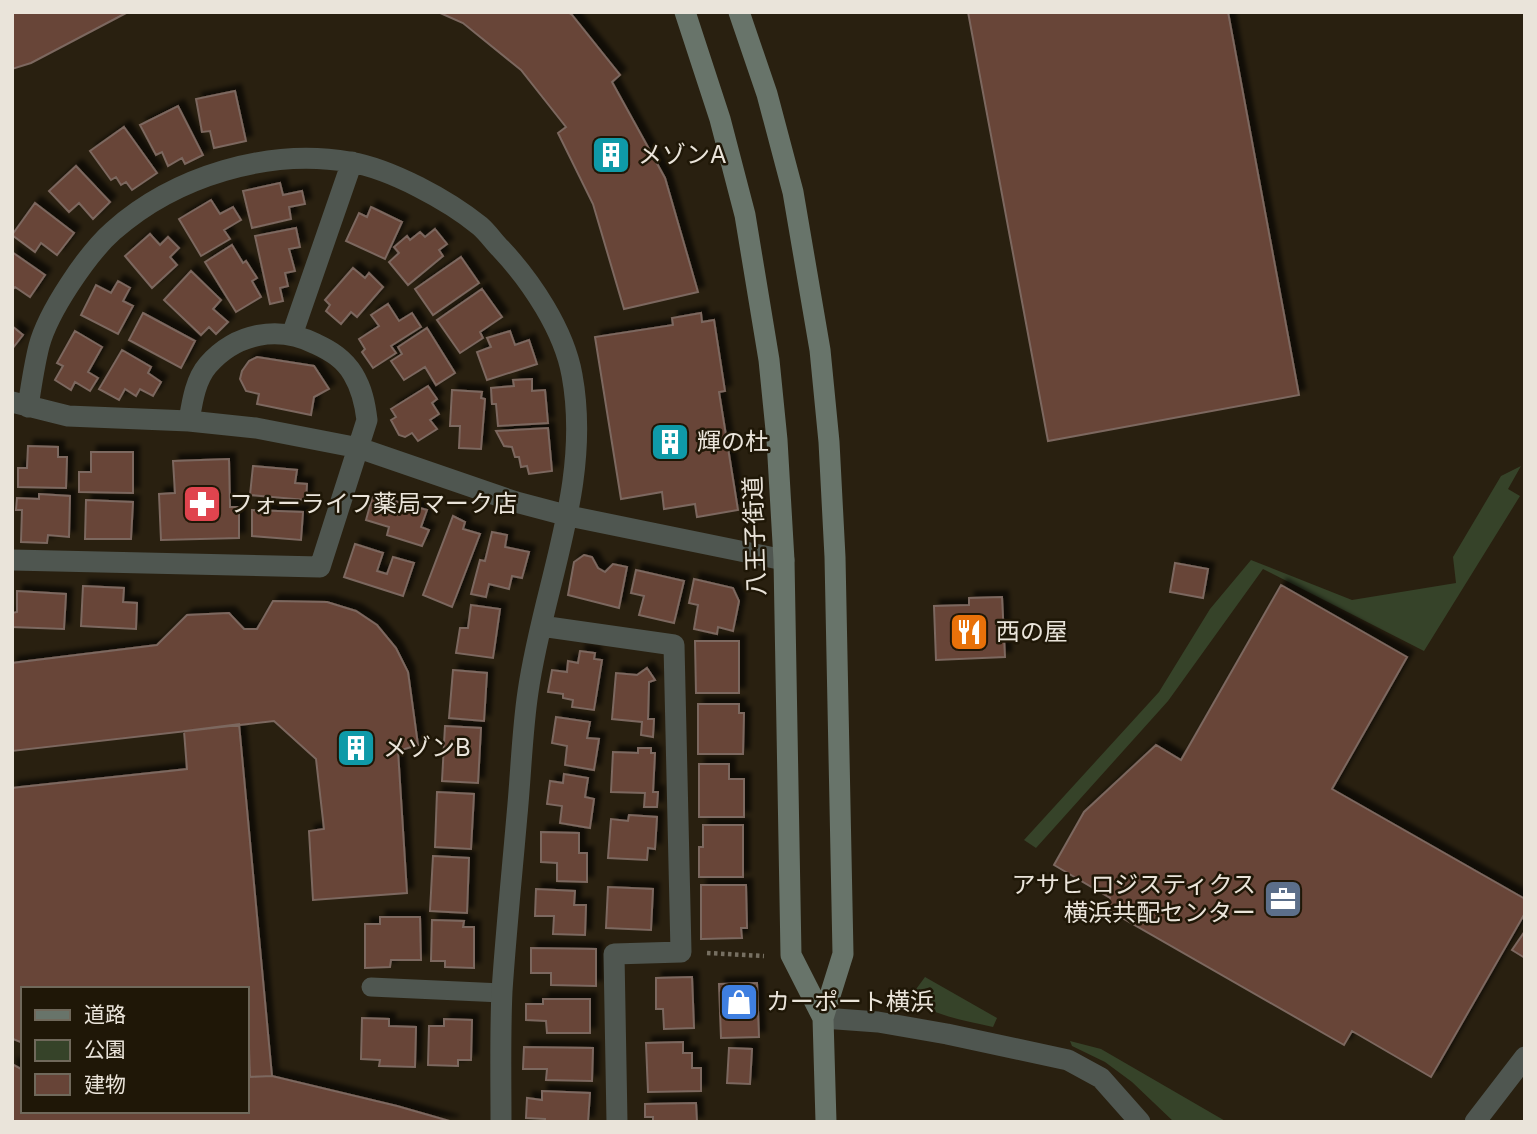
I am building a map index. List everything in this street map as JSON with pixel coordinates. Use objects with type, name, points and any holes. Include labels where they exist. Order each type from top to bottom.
[{"type":"street","name":"八王子街道","points":[[685,12],[720,119],[745,215],[759,291],[777,440],[784,561],[791,955],[823,1018]]},
{"type":"street","name":"八王子街道","points":[[739,12],[767,94],[793,192],[820,350],[830,442],[843,954],[823,1018],[826,1122]]},
{"type":"street","points":[[501,1122],[502,993],[528,692],[541,626],[569,516],[578,450],[578,409],[571,369],[553,322],[519,269],[481,227],[440,200],[395,177],[352,162],[299,158],[242,166],[198,179],[149,203],[111,232],[81,268],[57,306],[40,344],[20,405],[68,416],[189,421],[256,428],[359,448],[516,502],[569,516],[784,561]]},
{"type":"street","points":[[292,335],[352,162]]},
{"type":"street","points":[[12,560],[320,567],[367,420],[364,395],[352,372],[335,353],[292,335],[271,331],[248,337],[225,350],[207,366],[196,388],[189,421]]},
{"type":"street","points":[[541,626],[674,645],[681,952],[614,954],[617,1122]]},
{"type":"street","points":[[823,1018],[878,1022],[1068,1060],[1101,1079],[1140,1122]]},
{"type":"street","points":[[1475,1122],[1525,1057]]},
{"type":"lane","points":[[371,987],[502,993]]},
{"type":"path","points":[[681,952],[764,956]]},
{"type":"green space","points":[[1521,466],[1508,489],[1520,496],[1424,651],[1263,569],[1168,701],[1036,848],[1024,840],[1159,692],[1210,609],[1251,560],[1352,600],[1456,583],[1453,557],[1501,476]]},
{"type":"green space","points":[[925,977],[997,1018],[993,1027],[949,1017],[919,1003],[911,996]]},
{"type":"green space","points":[[1070,1041],[1101,1049],[1227,1122],[1174,1122],[1132,1082],[1105,1062],[1072,1046]]},
{"type":"building","points":[[12,12],[128,12],[31,63],[12,69]]},
{"type":"building","name":"メゾンA","points":[[438,12],[568,12],[572,15],[620,75],[612,82],[665,178],[698,292],[624,309],[593,204],[558,133],[566,127],[521,70],[463,23]]},
{"type":"building","points":[[968,12],[1228,12],[1299,395],[1048,441]]},
{"type":"building","points":[[235,91],[246,141],[214,148],[210,131],[202,132],[196,99]]},
{"type":"building","points":[[178,106],[203,155],[185,164],[182,158],[168,166],[162,152],[156,155],[140,125]]},
{"type":"building","points":[[124,127],[157,173],[132,190],[126,182],[121,185],[116,177],[111,180],[90,151]]},
{"type":"building","points":[[76,166],[110,202],[93,219],[79,203],[69,212],[49,191]]},
{"type":"building","points":[[280,183],[283,195],[302,191],[305,204],[289,207],[291,219],[252,228],[243,191]]},
{"type":"building","points":[[211,200],[220,214],[233,207],[241,220],[224,230],[230,239],[201,256],[179,219]]},
{"type":"building","points":[[35,203],[74,233],[57,255],[41,243],[35,252],[12,235]]},
{"type":"building","points":[[371,207],[402,222],[385,259],[346,241],[359,213],[367,217]]},
{"type":"building","points":[[296,228],[300,247],[289,249],[295,271],[285,273],[288,286],[280,288],[283,301],[270,304],[255,236]]},
{"type":"building","points":[[435,229],[447,244],[439,250],[443,256],[408,285],[389,262],[399,253],[394,247],[407,236],[410,240],[420,232],[425,237]]},
{"type":"building","points":[[150,234],[160,245],[168,237],[179,248],[170,257],[177,265],[152,288],[125,256]]},
{"type":"building","points":[[232,245],[243,263],[246,261],[257,278],[252,281],[261,297],[236,312],[205,262]]},
{"type":"building","points":[[12,252],[45,275],[30,297],[15,287],[12,290]]},
{"type":"building","points":[[461,257],[479,283],[433,315],[415,289]]},
{"type":"building","points":[[353,268],[365,278],[369,273],[383,287],[357,317],[351,312],[341,324],[326,311],[330,305],[325,300]]},
{"type":"building","points":[[191,271],[221,300],[213,309],[228,322],[216,334],[209,327],[201,335],[164,300]]},
{"type":"building","points":[[118,281],[130,288],[123,301],[133,306],[118,334],[81,315],[96,285],[111,293]]},
{"type":"building","points":[[482,289],[502,317],[480,332],[483,338],[460,353],[437,320]]},
{"type":"building","points":[[388,304],[399,321],[412,313],[421,327],[391,346],[396,353],[373,368],[362,352],[365,349],[359,339],[379,326],[371,315]]},
{"type":"building","points":[[143,313],[195,341],[181,368],[129,340]]},
{"type":"building","name":"輝の杜","points":[[701,313],[702,322],[714,320],[725,391],[719,392],[738,510],[697,517],[695,504],[664,509],[662,492],[621,499],[595,337],[673,325],[672,318]]},
{"type":"building","points":[[12,326],[23,335],[12,349]]},
{"type":"building","points":[[427,328],[455,373],[436,385],[425,367],[404,380],[391,361],[402,354],[398,347]]},
{"type":"building","points":[[75,331],[102,347],[88,372],[98,378],[90,391],[75,382],[71,390],[55,380],[63,366],[57,363]]},
{"type":"building","points":[[510,331],[515,345],[529,340],[537,364],[487,380],[477,352],[491,347],[487,338]]},
{"type":"building","points":[[122,350],[151,367],[148,373],[161,382],[153,396],[140,389],[136,396],[125,389],[119,400],[99,389]]},
{"type":"building","points":[[257,357],[314,366],[329,389],[314,397],[311,415],[257,404],[259,394],[246,391],[240,379],[249,361]]},
{"type":"building","points":[[532,379],[532,391],[545,390],[548,423],[498,426],[491,388],[514,386],[513,380]]},
{"type":"building","points":[[428,386],[437,399],[432,403],[439,414],[430,420],[437,429],[418,441],[412,433],[405,437],[399,435],[391,420],[396,417],[391,409]]},
{"type":"building","points":[[452,390],[482,392],[481,398],[485,399],[481,449],[459,448],[460,426],[450,426]]},
{"type":"building","points":[[548,428],[552,471],[529,474],[527,466],[521,467],[519,457],[515,457],[512,447],[504,446],[496,431]]},
{"type":"building","points":[[28,446],[58,447],[58,457],[67,457],[66,488],[18,487],[18,468],[27,468]]},
{"type":"building","points":[[91,452],[133,452],[133,493],[79,492],[79,472],[91,472]]},
{"type":"building","points":[[229,459],[230,507],[239,507],[239,538],[161,540],[159,494],[175,493],[173,461]]},
{"type":"building","points":[[253,466],[297,470],[295,483],[307,484],[306,500],[250,495]]},
{"type":"building","points":[[39,494],[70,496],[69,537],[48,535],[47,543],[21,542],[22,510],[16,510],[17,498],[39,499]]},
{"type":"building","points":[[373,495],[427,510],[421,527],[429,530],[422,546],[387,535],[389,527],[366,520]]},
{"type":"building","points":[[86,500],[133,502],[131,539],[85,539]]},
{"type":"building","points":[[252,510],[303,512],[301,540],[252,536]]},
{"type":"building","points":[[453,516],[465,522],[463,529],[480,534],[452,607],[423,595]]},
{"type":"building","points":[[492,532],[507,535],[505,547],[529,552],[522,578],[512,576],[509,589],[489,584],[486,597],[471,594],[480,560],[485,561]]},
{"type":"building","points":[[355,544],[383,553],[377,571],[387,574],[393,557],[414,563],[403,596],[344,577]]},
{"type":"building","points":[[584,555],[592,557],[598,568],[605,572],[613,564],[627,567],[619,608],[568,595],[574,562]]},
{"type":"building","points":[[1175,563],[1208,569],[1203,598],[1170,592]]},
{"type":"building","points":[[636,570],[684,581],[674,623],[639,615],[644,596],[631,593]]},
{"type":"building","points":[[694,579],[733,588],[739,601],[733,631],[718,627],[717,634],[694,629],[698,605],[689,603]]},
{"type":"building","points":[[1281,585],[1407,657],[1332,789],[1525,899],[1525,913],[1431,1077],[1352,1031],[1344,1045],[1105,908],[1110,898],[1054,865],[1084,812],[1156,745],[1181,760]]},
{"type":"building","points":[[83,586],[124,588],[123,602],[137,603],[136,629],[81,626]]},
{"type":"building","points":[[17,591],[66,594],[64,629],[12,627],[12,613],[17,612]]},
{"type":"building","name":"西の屋","points":[[1002,597],[1005,657],[936,660],[934,606],[969,605],[969,598]]},
{"type":"building","name":"メゾンB","points":[[273,601],[327,602],[356,611],[377,625],[396,648],[408,672],[418,745],[398,751],[407,893],[313,900],[309,831],[324,829],[316,759],[274,721],[12,751],[12,663],[157,645],[187,615],[229,613],[244,629],[257,629]]},
{"type":"building","points":[[471,605],[500,609],[493,658],[456,653],[460,628],[468,628]]},
{"type":"building","points":[[695,641],[739,641],[739,693],[696,693]]},
{"type":"building","points":[[580,651],[595,653],[594,659],[602,660],[594,710],[572,707],[573,700],[563,698],[563,694],[548,692],[552,670],[567,672],[568,661],[578,663]]},
{"type":"building","points":[[647,668],[655,680],[649,682],[648,719],[654,719],[653,737],[641,735],[642,722],[612,719],[616,673],[637,675]]},
{"type":"building","points":[[453,670],[487,673],[484,721],[449,718]]},
{"type":"building","points":[[698,704],[739,704],[739,713],[744,713],[743,754],[698,754]]},
{"type":"building","points":[[556,717],[590,722],[587,738],[599,739],[594,770],[565,765],[567,746],[552,743]]},
{"type":"building","points":[[239,724],[272,1076],[250,1077],[248,987],[21,987],[21,1042],[13,1039],[12,788],[187,769],[184,731]]},
{"type":"building","points":[[445,726],[481,728],[478,783],[442,781]]},
{"type":"building","points":[[638,748],[651,748],[651,753],[655,753],[653,792],[658,792],[657,807],[644,807],[645,793],[611,792],[613,752],[638,753]]},
{"type":"building","points":[[699,764],[729,764],[729,779],[744,779],[744,817],[699,817]]},
{"type":"building","points":[[564,774],[588,778],[585,797],[594,799],[590,828],[560,823],[562,806],[547,804],[550,781],[563,783]]},
{"type":"building","points":[[437,792],[474,794],[471,849],[435,847]]},
{"type":"building","points":[[629,815],[657,817],[655,849],[648,848],[647,860],[608,858],[611,819],[628,821]]},
{"type":"building","points":[[703,825],[743,825],[743,877],[699,877],[699,847],[703,847]]},
{"type":"building","points":[[541,832],[579,833],[579,853],[587,853],[587,882],[557,881],[557,863],[541,862]]},
{"type":"building","points":[[433,856],[469,858],[467,913],[430,911]]},
{"type":"building","points":[[701,885],[746,885],[747,928],[741,928],[742,938],[701,939]]},
{"type":"building","points":[[608,887],[653,889],[651,930],[606,928]]},
{"type":"building","points":[[536,889],[575,891],[574,905],[586,905],[585,935],[553,934],[554,916],[535,916]]},
{"type":"building","points":[[380,917],[420,917],[421,960],[391,960],[390,967],[365,968],[365,924],[380,924]]},
{"type":"building","points":[[432,920],[464,921],[463,927],[474,927],[474,968],[445,967],[445,961],[431,961]]},
{"type":"building","points":[[1525,931],[1525,958],[1512,950]]},
{"type":"building","points":[[531,948],[596,949],[596,986],[551,985],[551,973],[531,973]]},
{"type":"building","points":[[692,977],[694,1028],[664,1029],[663,1009],[656,1009],[656,978]]},
{"type":"building","points":[[757,983],[759,1037],[721,1038],[719,984]]},
{"type":"building","points":[[543,999],[590,999],[590,1033],[547,1033],[546,1021],[526,1020],[526,1004],[543,1004]]},
{"type":"building","points":[[362,1018],[389,1019],[389,1026],[416,1027],[415,1067],[379,1066],[380,1060],[361,1059]]},
{"type":"building","points":[[444,1019],[472,1020],[471,1060],[458,1060],[458,1066],[428,1065],[429,1026],[444,1026]]},
{"type":"building","points":[[683,1042],[683,1053],[692,1053],[692,1068],[701,1068],[701,1091],[648,1092],[646,1043]]},
{"type":"building","points":[[524,1047],[593,1048],[592,1081],[546,1080],[547,1069],[523,1069]]},
{"type":"building","points":[[729,1048],[752,1049],[750,1084],[727,1083]]},
{"type":"building","points":[[12,1064],[21,1069],[21,1113],[248,1113],[248,1077],[272,1076],[453,1122],[12,1122]]},
{"type":"building","points":[[542,1091],[590,1093],[588,1122],[545,1122],[545,1119],[526,1118],[527,1098],[542,1100]]},
{"type":"building","points":[[696,1103],[697,1122],[653,1122],[653,1117],[645,1117],[645,1104]]},
{"type":"place","name":"メゾンA","points":[[611,155]]},
{"type":"place","name":"輝の杜","points":[[670,442]]},
{"type":"place","name":"フォーライフ薬局マーク店","points":[[202,504]]},
{"type":"place","name":"西の屋","points":[[969,632]]},
{"type":"place","name":"メゾンB","points":[[356,748]]},
{"type":"place","name":"アサヒ ロジスティクス 横浜共配センター","points":[[1283,899]]},
{"type":"place","name":"カーポート横浜","points":[[739,1002]]}]
